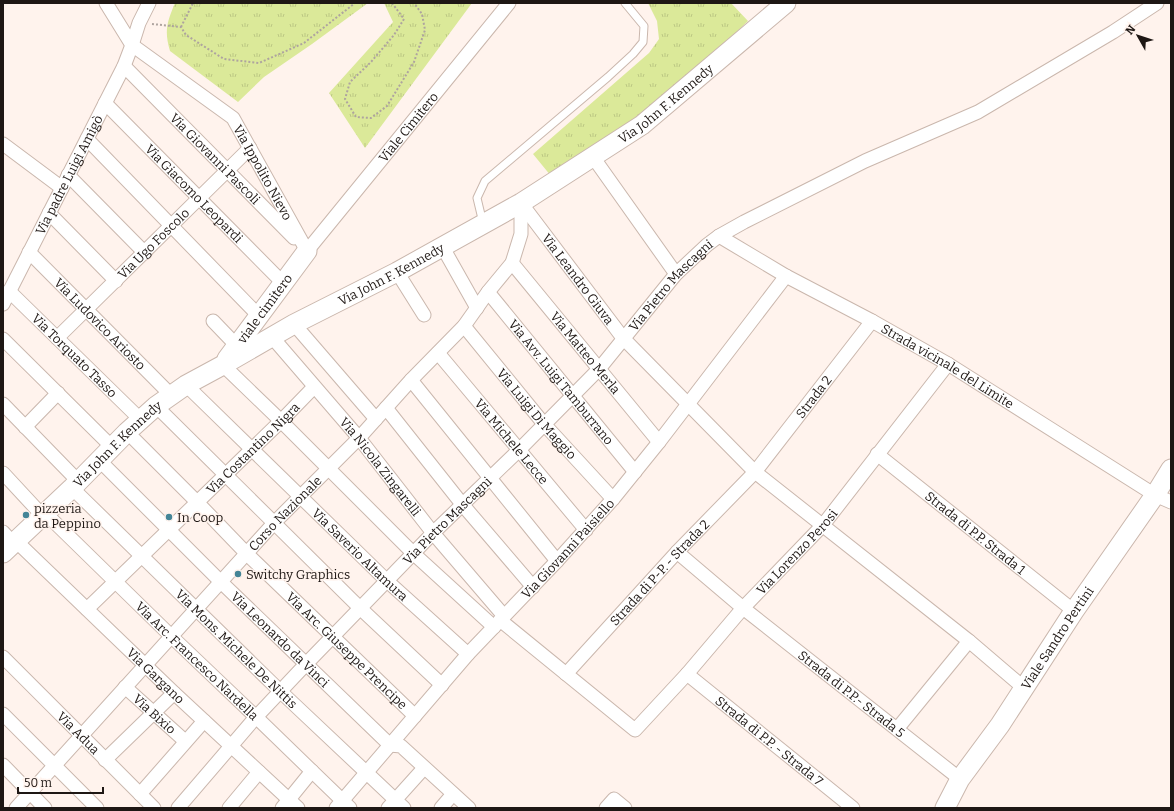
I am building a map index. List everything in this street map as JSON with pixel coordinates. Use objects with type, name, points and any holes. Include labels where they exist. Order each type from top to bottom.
[{"type":"main road","name":"Via John F. Kennedy","points":[[9,542],[44,514],[75,485],[105,453],[156,406],[179,390],[294,324],[397,272],[521,203],[642,126],[786,3]]},
{"type":"main road","name":"viale cimitero","points":[[223,365],[307,251]]},
{"type":"main road","name":"Viale Sandro Pertini","points":[[945,808],[960,779],[1000,725],[1074,611],[1163,499],[1171,469]]},
{"type":"street","points":[[106,3],[132,45]]},
{"type":"street","name":"Via padre Luigi Amigò","points":[[3,304],[124,66],[139,23],[149,3]]},
{"type":"street","name":"Viale Cimitero","points":[[307,251],[509,3]]},
{"type":"street","name":"Via Pietro Mascagni","points":[[178,808],[256,717],[332,636],[386,580],[414,554],[462,504],[519,450],[599,368],[676,274],[707,245],[719,236],[744,222],[865,161],[978,112],[1113,32],[1157,3]]},
{"type":"street","name":"Via Ippolito Nievo","points":[[132,45],[233,118],[307,251]]},
{"type":"street","name":"Via Giovanni Pascoli","points":[[124,66],[307,251]]},
{"type":"street","name":"Via Giacomo Leopardi","points":[[105,103],[283,283]]},
{"type":"street","points":[[86,140],[259,316]]},
{"type":"street","points":[[3,145],[62,188]]},
{"type":"street","name":"Via Ugo Foscolo","points":[[57,338],[250,148]]},
{"type":"street","points":[[593,157],[676,274]]},
{"type":"street","points":[[68,175],[145,252]]},
{"type":"street","name":"Corso Nazionale","points":[[16,808],[274,523],[359,438],[411,380],[464,326],[488,292],[512,263],[521,234],[521,203]]},
{"type":"street","name":"Via Leandro Giuva","points":[[521,203],[623,338],[755,472],[823,524],[969,641],[1024,688]]},
{"type":"street","points":[[49,213],[116,281]]},
{"type":"street","name":"Strada vicinale del Limite","points":[[719,236],[786,276],[872,320],[948,364],[1163,499]]},
{"type":"street","points":[[442,246],[477,308]]},
{"type":"street","name":"Via Ludovico Ariosto","points":[[29,252],[87,310],[179,390]]},
{"type":"street","name":"Via Matteo Merla","points":[[512,263],[659,442]]},
{"type":"street","points":[[397,272],[424,315]]},
{"type":"street","name":"Via Giovanni Paisiello","points":[[342,806],[366,773],[468,654],[533,587],[613,499],[659,442],[786,276]]},
{"type":"street","name":"Via Torquato Tasso","points":[[9,292],[57,338],[134,426]]},
{"type":"street","name":"Via Avv. Luigi Tamburrano","points":[[488,292],[635,472]]},
{"type":"street","name":"Strada 2","points":[[755,472],[872,320]]},
{"type":"street","points":[[212,321],[237,346]]},
{"type":"street","points":[[294,324],[376,419]]},
{"type":"street","name":"Via Luigi Di Maggio","points":[[464,326],[544,424],[613,499]]},
{"type":"street","name":"Via Nicola Zingarelli","points":[[272,337],[437,529],[499,621]]},
{"type":"street","name":"Via Leonardo da Vinci","points":[[3,339],[58,393],[168,529],[390,745],[400,746],[469,808]]},
{"type":"street","name":"Via Michele Lecce","points":[[438,353],[586,530]]},
{"type":"street","name":"Via Lorenzo Perosi","points":[[566,674],[636,730],[687,674],[743,608],[823,524],[948,364]]},
{"type":"street","points":[[223,365],[414,554],[566,674]]},
{"type":"street","points":[[411,380],[557,561]]},
{"type":"street","name":"Via Costantino Nigra","points":[[87,608],[196,501],[281,421],[314,387]]},
{"type":"street","name":"Via Saverio Altamura","points":[[179,390],[252,448],[386,580],[468,654]]},
{"type":"street","points":[[25,427],[58,393]]},
{"type":"street","name":"Via Mons. Michele De Nittis","points":[[3,404],[141,556],[366,773],[396,805]]},
{"type":"street","points":[[156,406],[224,475],[442,686]]},
{"type":"street","points":[[386,408],[462,504],[533,587]]},
{"type":"street","name":"Via Arc. Giuseppe Prencipe","points":[[134,426],[196,501],[247,554],[414,716]]},
{"type":"street","name":"Strada di P.P. Strada 1","points":[[877,454],[1074,611]]},
{"type":"street","name":"Strada di P-P. - Strada 2","points":[[566,674],[677,552],[755,472]]},
{"type":"street","name":"Via Arc. Francesco Nardella","points":[[3,473],[312,771],[342,806]]},
{"type":"street","name":"Via Gargano","points":[[9,542],[87,608],[174,693],[259,772],[290,805]]},
{"type":"street","name":"Strada di P.P.- Strada 5","points":[[677,552],[743,608],[960,779]]},
{"type":"street","points":[[897,729],[969,641]]},
{"type":"street","name":"Via Adua","points":[[3,657],[154,808]]},
{"type":"street","name":"Strada di P.P. - Strada 7","points":[[687,674],[853,808]]},
{"type":"street","name":"Via Bixio","points":[[126,687],[185,741]]},
{"type":"street","points":[[105,760],[174,693]]},
{"type":"street","points":[[3,714],[97,808]]},
{"type":"street","points":[[140,794],[204,720]]},
{"type":"street","points":[[3,765],[45,808]]},
{"type":"street","points":[[396,805],[424,768]]},
{"type":"street","points":[[290,805],[312,771]]},
{"type":"street","points":[[229,808],[259,772]]},
{"type":"street","points":[[441,808],[453,794]]},
{"type":"street","points":[[610,804],[625,808]]},
{"type":"lane","points":[[483,224],[477,198],[485,181],[608,77],[633,54],[643,42],[644,26],[624,3]]},
{"type":"path","points":[[181,27],[193,3]]},
{"type":"path","points":[[181,27],[186,35],[224,59],[259,63],[304,43],[355,3]]},
{"type":"path","points":[[392,3],[404,19],[394,35],[371,62],[350,82],[345,99],[356,117],[371,118],[386,106],[414,62],[426,30],[422,14],[414,3]]},
{"type":"path","points":[[139,23],[181,27]]},
{"type":"green space","points":[[175,3],[368,3],[264,77],[238,102],[170,51],[167,38],[167,27]]},
{"type":"green space","points":[[384,3],[472,3],[365,148],[329,93],[393,22]]},
{"type":"green space","points":[[648,3],[731,3],[748,21],[681,85],[638,122],[551,176],[533,154],[649,53],[659,39],[657,21]]},
{"type":"place","name":"pizzeria da Peppino","points":[[26,515]]},
{"type":"place","name":"In Coop","points":[[169,517]]},
{"type":"place","name":"Switchy Graphics","points":[[238,574]]}]
